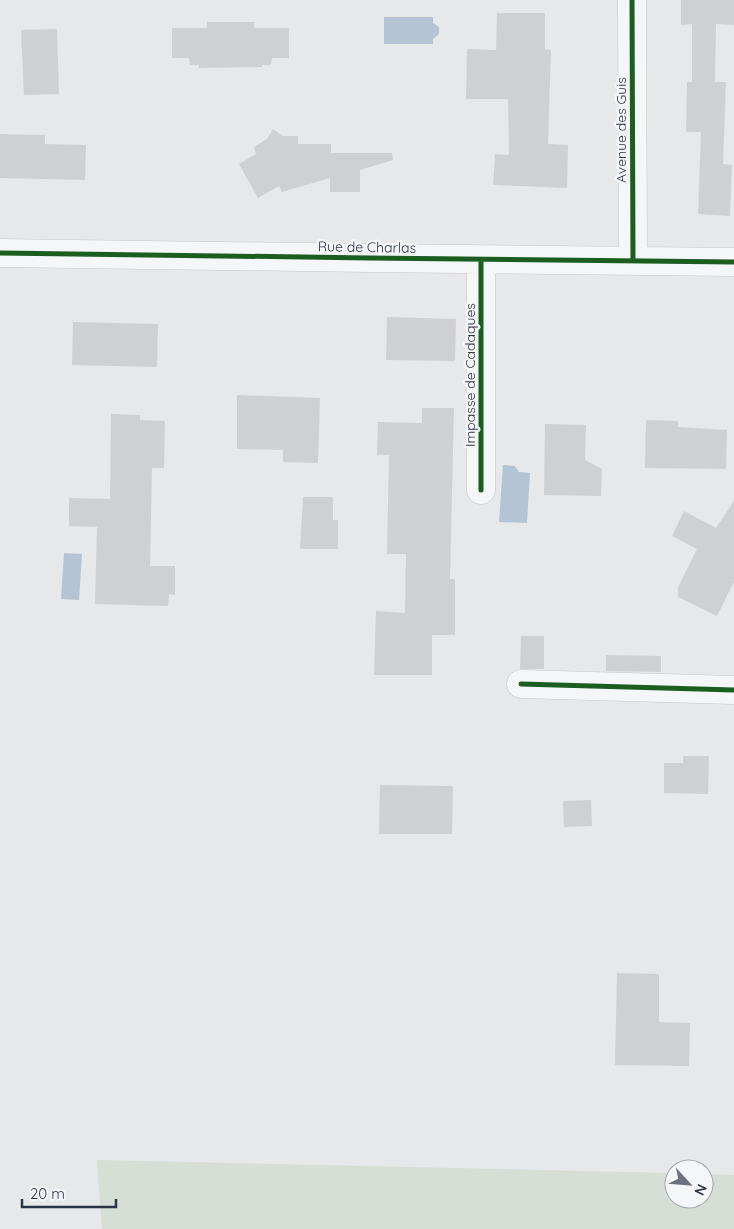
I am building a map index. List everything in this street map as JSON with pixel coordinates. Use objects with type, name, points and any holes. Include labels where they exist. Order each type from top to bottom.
[{"type":"street","name":"Avenue des Guis","points":[[632,0],[632,259]]},
{"type":"street","name":"Rue de Charlas","points":[[0,252],[481,261],[632,259],[734,262]]},
{"type":"street","name":"Impasse de Cadaques","points":[[481,261],[481,490]]},
{"type":"street","points":[[521,684],[734,690]]},
{"type":"shaded area","points":[[97,1160],[664,1173],[664,1209],[714,1209],[714,1174],[734,1175],[734,1229],[102,1229]]},
{"type":"water","points":[[384,17],[433,17],[433,23],[439,27],[439,34],[433,39],[433,44],[384,44]]},
{"type":"water","points":[[503,465],[515,466],[519,472],[530,473],[527,523],[499,522]]},
{"type":"water","points":[[64,553],[82,554],[79,600],[61,599]]},
{"type":"building","points":[[681,0],[734,0],[734,25],[716,24],[715,82],[726,82],[723,164],[732,165],[730,216],[698,214],[701,132],[686,132],[687,82],[692,82],[692,24],[681,25]]},
{"type":"building","points":[[497,13],[545,13],[545,49],[551,50],[548,144],[568,145],[567,188],[493,185],[495,154],[509,155],[508,99],[466,99],[467,49],[496,50]]},
{"type":"building","points":[[207,22],[254,22],[254,28],[289,28],[289,58],[272,58],[271,65],[262,65],[262,67],[199,68],[199,65],[190,65],[189,58],[172,58],[172,28],[207,28]]},
{"type":"building","points":[[57,29],[59,94],[24,95],[21,30]]},
{"type":"building","points":[[273,129],[283,136],[298,136],[298,144],[331,144],[331,153],[392,153],[393,160],[360,170],[360,192],[330,192],[330,178],[282,192],[279,186],[258,198],[239,164],[256,154],[254,147],[267,139]]},
{"type":"building","points":[[0,134],[45,135],[45,144],[86,145],[85,180],[0,178]]},
{"type":"building","points":[[387,317],[456,319],[455,361],[386,360]]},
{"type":"building","points":[[73,322],[158,324],[157,367],[72,365]]},
{"type":"building","points":[[237,395],[320,398],[318,463],[283,462],[283,450],[237,449]]},
{"type":"building","points":[[422,408],[454,408],[450,579],[455,579],[455,635],[432,635],[432,675],[374,675],[376,611],[405,613],[406,554],[387,554],[389,455],[377,455],[378,422],[422,423]]},
{"type":"building","points":[[111,414],[140,415],[140,420],[165,421],[164,468],[152,468],[150,566],[175,566],[175,595],[169,594],[168,606],[95,604],[97,527],[69,526],[69,498],[110,499]]},
{"type":"building","points":[[646,420],[678,421],[678,427],[727,430],[726,469],[645,468]]},
{"type":"building","points":[[545,424],[586,425],[585,460],[602,469],[601,496],[544,495]]},
{"type":"building","points":[[303,497],[333,497],[333,520],[338,520],[338,549],[300,549]]},
{"type":"building","points":[[734,501],[734,582],[717,616],[678,597],[678,587],[697,549],[672,536],[684,511],[716,528]]},
{"type":"building","points":[[521,636],[544,636],[544,669],[520,669]]},
{"type":"building","points":[[606,655],[661,656],[661,672],[606,671]]},
{"type":"building","points":[[683,756],[709,756],[708,794],[664,793],[664,763],[683,763]]},
{"type":"building","points":[[380,785],[453,786],[452,834],[379,834]]},
{"type":"building","points":[[591,800],[592,826],[564,827],[563,801]]},
{"type":"building","points":[[617,973],[659,974],[659,1022],[690,1023],[689,1066],[615,1065]]},
{"type":"cycle path","points":[[632,0],[633,259]]},
{"type":"cycle path","points":[[0,253],[734,262]]},
{"type":"cycle path","points":[[481,261],[481,490]]},
{"type":"cycle path","points":[[521,684],[734,690]]}]
